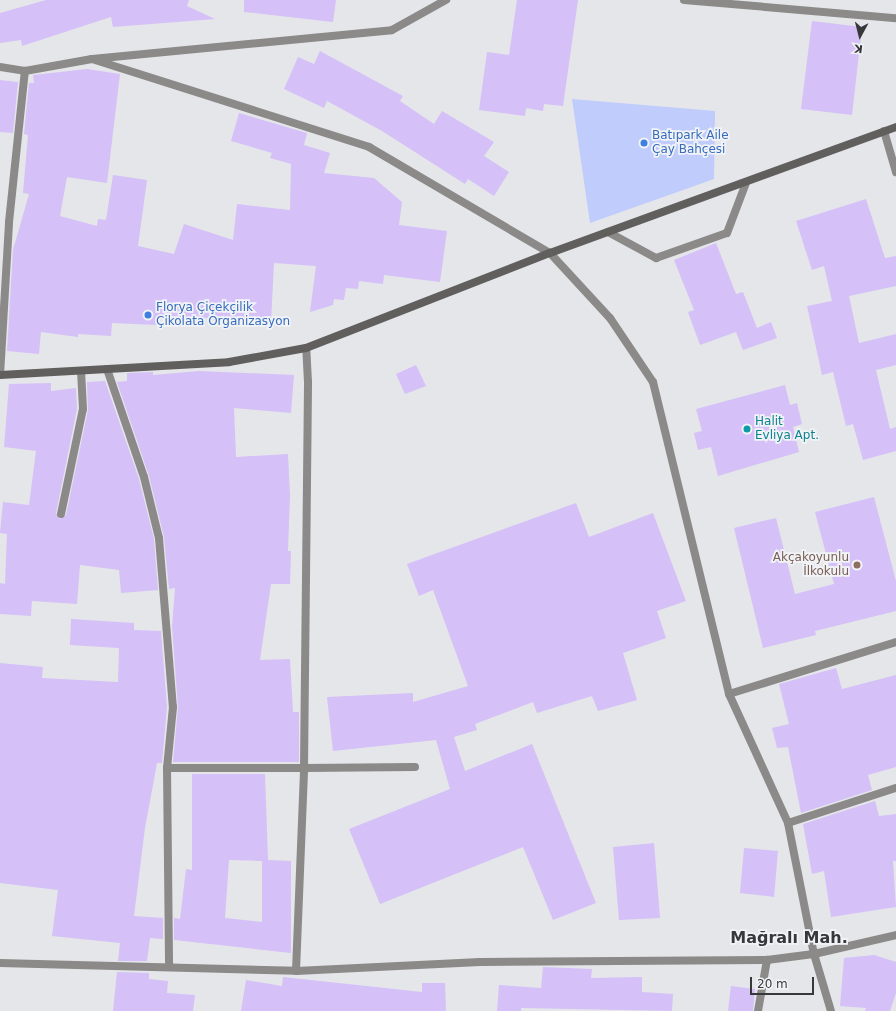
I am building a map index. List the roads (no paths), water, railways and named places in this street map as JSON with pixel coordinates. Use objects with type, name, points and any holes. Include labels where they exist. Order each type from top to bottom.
[{"type":"main road","points":[[0,375],[229,362],[306,348],[550,253],[746,183],[884,131],[896,128]]},
{"type":"street","points":[[0,67],[25,71],[92,59],[392,30],[446,0]]},
{"type":"street","points":[[684,0],[896,18]]},
{"type":"street","points":[[92,59],[369,147],[550,253],[610,318],[653,382],[729,694],[788,822],[814,954],[831,1011]]},
{"type":"street","points":[[0,375],[8,222],[25,71]]},
{"type":"street","points":[[884,131],[896,172]]},
{"type":"street","points":[[608,232],[656,258],[726,232],[746,183]]},
{"type":"street","points":[[296,971],[304,768],[308,382],[306,348]]},
{"type":"street","points":[[107,369],[142,471],[159,538],[173,707],[167,768],[169,967]]},
{"type":"street","points":[[61,514],[83,409],[81,370]]},
{"type":"street","points":[[729,694],[896,642]]},
{"type":"street","points":[[167,768],[415,767]]},
{"type":"street","points":[[788,822],[896,788]]},
{"type":"street","points":[[0,963],[296,971],[480,962],[767,960],[814,954],[896,935]]},
{"type":"street","points":[[758,1011],[767,960]]},
{"type":"place","name":"Batıpark Aile Çay Bahçesi","points":[[644,143]]},
{"type":"place","name":"Florya Çiçekçilik Çikolata Organizasyon","points":[[148,315]]},
{"type":"place","name":"Halit Evliya Apt.","points":[[747,429]]},
{"type":"place","name":"Akçakoyunlu İlkokulu","points":[[857,565]]},
{"type":"district","name":"Mağralı Mah.","points":[[789,938]]}]
